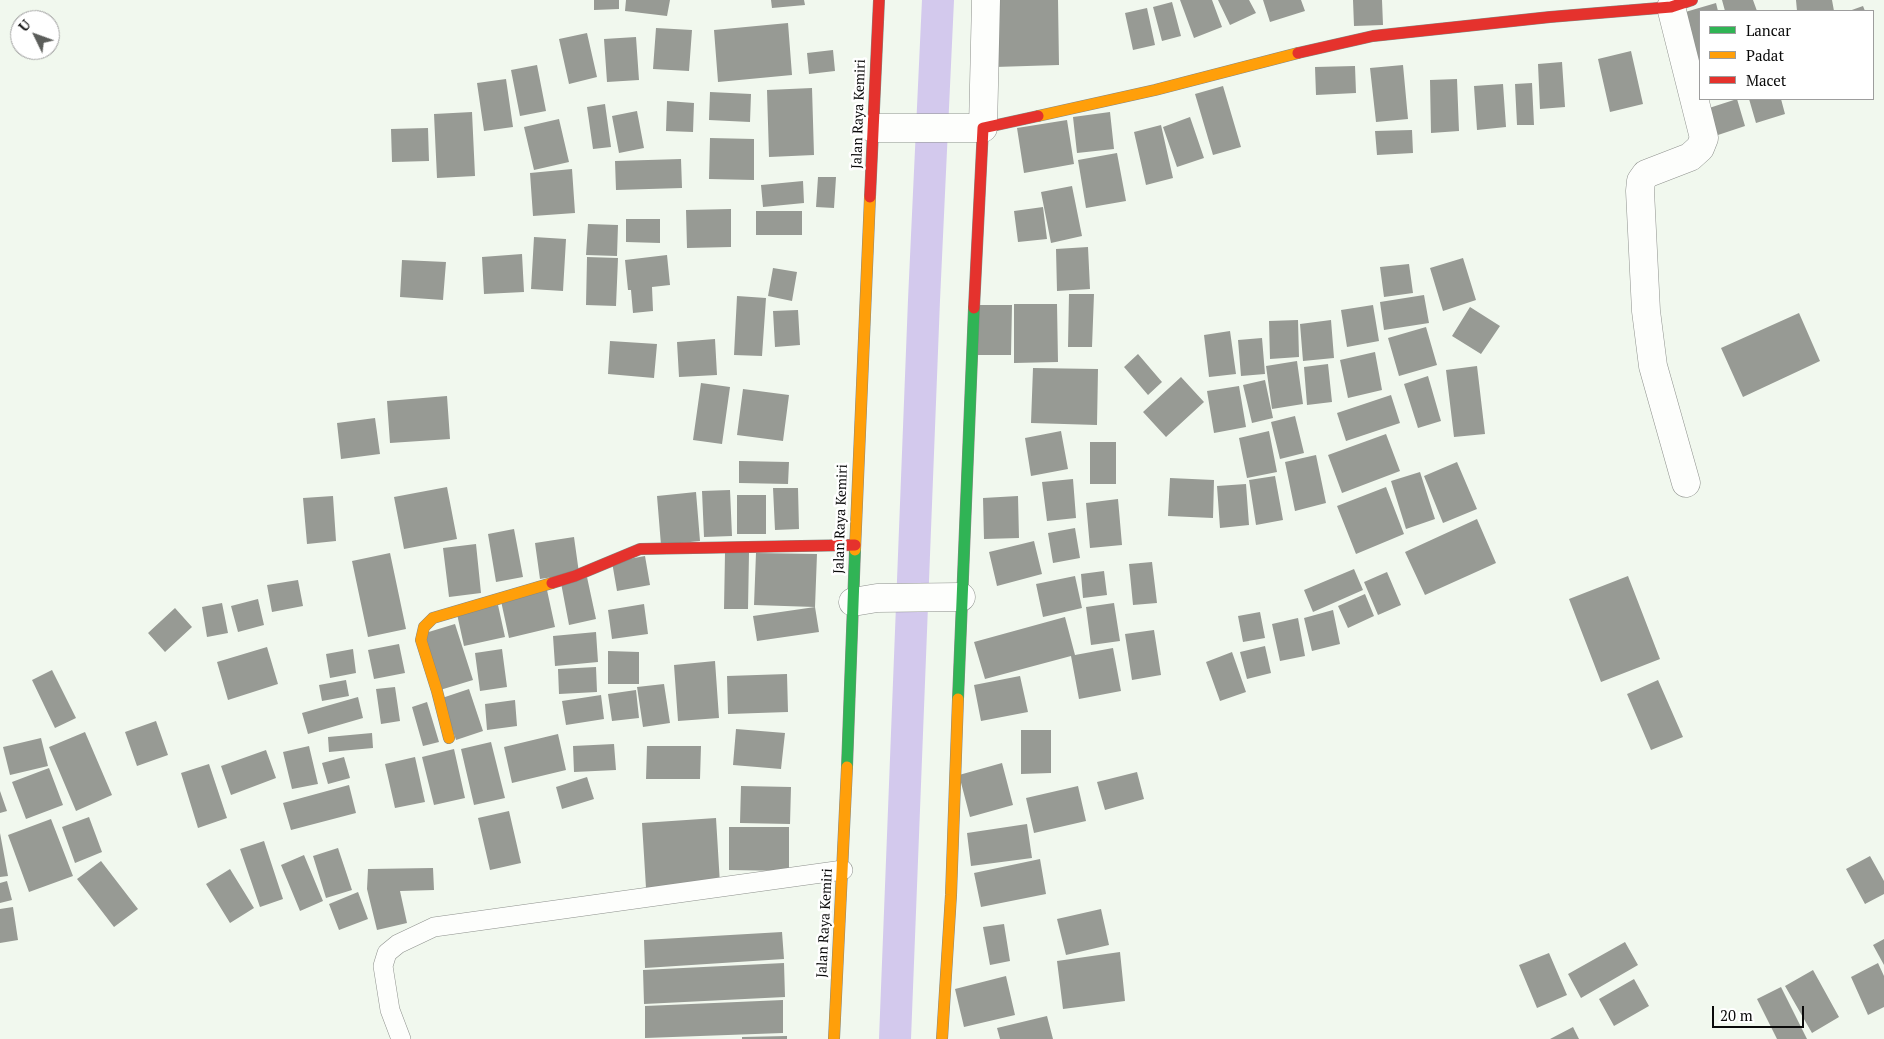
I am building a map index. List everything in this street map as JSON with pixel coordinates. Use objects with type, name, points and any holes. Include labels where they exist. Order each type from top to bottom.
[{"type":"street","name":"Jalan Raya Kemiri","points":[[834,1039],[844,870],[865,600],[855,545],[879,0]]},
{"type":"street","points":[[942,1039],[951,895],[957,597],[967,446],[977,128],[986,0]]},
{"type":"street","points":[[873,128],[977,128],[1155,90],[1294,54],[1373,36],[1664,4],[1704,138],[1700,148],[1690,156],[1646,174],[1641,181],[1640,191],[1646,311],[1650,347],[1653,366],[1686,483]]},
{"type":"street","points":[[449,738],[437,690],[421,640],[424,627],[433,618],[575,576],[620,556],[640,550],[855,545]]},
{"type":"street","points":[[865,600],[957,597]]},
{"type":"lane","points":[[401,1039],[390,1010],[383,966],[387,953],[398,944],[434,927],[844,870]]},
{"type":"building","points":[[594,0],[619,0],[619,9],[594,10]]},
{"type":"building","points":[[626,0],[670,0],[667,16],[625,11]]},
{"type":"building","points":[[771,0],[804,0],[805,5],[772,8]]},
{"type":"building","points":[[994,0],[1058,0],[1059,65],[995,67]]},
{"type":"building","points":[[1180,0],[1212,0],[1222,27],[1194,38]]},
{"type":"building","points":[[1218,0],[1249,0],[1256,13],[1230,25]]},
{"type":"building","points":[[1263,0],[1301,0],[1305,11],[1270,22]]},
{"type":"building","points":[[1353,0],[1382,0],[1383,25],[1354,26]]},
{"type":"building","points":[[1722,0],[1753,0],[1757,10],[1725,10]]},
{"type":"building","points":[[1796,0],[1832,0],[1834,10],[1797,10]]},
{"type":"building","points":[[1172,2],[1181,36],[1162,41],[1153,7]]},
{"type":"building","points":[[1716,3],[1718,10],[1699,10],[1699,72],[1682,13]]},
{"type":"building","points":[[1863,6],[1865,10],[1852,10]]},
{"type":"building","points":[[1147,8],[1155,45],[1133,50],[1125,13]]},
{"type":"building","points":[[788,23],[792,75],[718,82],[714,30]]},
{"type":"building","points":[[656,28],[692,30],[689,71],[653,69]]},
{"type":"building","points":[[587,33],[597,77],[569,84],[559,39]]},
{"type":"building","points":[[636,37],[639,80],[607,82],[604,39]]},
{"type":"building","points":[[833,50],[835,71],[809,74],[807,53]]},
{"type":"building","points":[[1631,51],[1643,104],[1610,112],[1598,59]]},
{"type":"building","points":[[1562,62],[1565,107],[1540,109],[1538,64]]},
{"type":"building","points":[[537,65],[546,111],[520,116],[511,70]]},
{"type":"building","points":[[1403,65],[1408,119],[1376,122],[1370,68]]},
{"type":"building","points":[[1355,66],[1356,93],[1316,95],[1315,67]]},
{"type":"building","points":[[506,79],[513,127],[484,131],[477,83]]},
{"type":"building","points":[[1457,79],[1459,131],[1431,133],[1430,80]]},
{"type":"building","points":[[1532,83],[1534,125],[1517,125],[1515,84]]},
{"type":"building","points":[[1503,84],[1506,127],[1477,130],[1474,86]]},
{"type":"building","points":[[1223,86],[1241,147],[1213,155],[1195,94]]},
{"type":"building","points":[[812,88],[814,155],[769,157],[767,90]]},
{"type":"building","points":[[710,92],[751,94],[750,122],[709,120]]},
{"type":"building","points":[[1737,100],[1745,126],[1715,136],[1706,109]]},
{"type":"building","points":[[1749,100],[1781,100],[1785,114],[1756,123]]},
{"type":"building","points":[[667,101],[694,103],[693,132],[666,131]]},
{"type":"building","points":[[605,104],[611,147],[593,149],[587,107]]},
{"type":"building","points":[[637,111],[644,148],[619,153],[612,116]]},
{"type":"building","points":[[472,112],[475,176],[437,178],[434,114]]},
{"type":"building","points":[[1110,112],[1114,149],[1077,153],[1073,117]]},
{"type":"building","points":[[1190,117],[1204,158],[1177,167],[1163,127]]},
{"type":"building","points":[[559,119],[569,162],[534,170],[524,127]]},
{"type":"building","points":[[1067,120],[1074,164],[1024,173],[1017,128]]},
{"type":"building","points":[[1161,125],[1173,178],[1146,185],[1134,132]]},
{"type":"building","points":[[428,128],[429,161],[392,162],[391,129]]},
{"type":"building","points":[[1412,130],[1413,153],[1377,155],[1375,131]]},
{"type":"building","points":[[710,138],[754,139],[754,180],[709,179]]},
{"type":"building","points":[[1117,153],[1126,201],[1086,208],[1078,160]]},
{"type":"building","points":[[681,159],[682,188],[616,190],[615,161]]},
{"type":"building","points":[[572,169],[575,213],[533,216],[530,173]]},
{"type":"building","points":[[818,177],[836,177],[834,208],[816,207]]},
{"type":"building","points":[[803,181],[804,203],[763,207],[761,185]]},
{"type":"building","points":[[1072,186],[1082,236],[1051,243],[1041,192]]},
{"type":"building","points":[[1043,207],[1047,239],[1018,242],[1014,211]]},
{"type":"building","points":[[731,209],[731,247],[687,248],[686,210]]},
{"type":"building","points":[[756,211],[802,211],[802,235],[756,235]]},
{"type":"building","points":[[626,219],[660,219],[660,243],[626,242]]},
{"type":"building","points":[[588,224],[618,225],[617,256],[586,255]]},
{"type":"building","points":[[534,237],[566,239],[563,291],[531,289]]},
{"type":"building","points":[[1088,247],[1090,289],[1057,291],[1056,249]]},
{"type":"building","points":[[522,254],[524,292],[484,294],[482,257]]},
{"type":"building","points":[[667,255],[670,285],[652,287],[653,311],[633,313],[631,290],[628,290],[625,260]]},
{"type":"building","points":[[587,257],[618,258],[616,306],[586,305]]},
{"type":"building","points":[[1463,258],[1476,300],[1443,311],[1430,268]]},
{"type":"building","points":[[402,260],[446,262],[443,300],[400,297]]},
{"type":"building","points":[[1409,264],[1413,293],[1384,297],[1380,267]]},
{"type":"building","points":[[773,268],[797,272],[792,301],[768,296]]},
{"type":"building","points":[[1069,294],[1094,294],[1092,347],[1068,347]]},
{"type":"building","points":[[1424,295],[1429,323],[1384,330],[1380,302]]},
{"type":"building","points":[[737,296],[766,298],[762,356],[734,355]]},
{"type":"building","points":[[1014,304],[1057,304],[1058,362],[1014,363]]},
{"type":"building","points":[[977,305],[1012,305],[1011,355],[976,355]]},
{"type":"building","points":[[1373,305],[1379,341],[1347,347],[1341,310]]},
{"type":"building","points":[[1470,307],[1500,326],[1481,354],[1452,336]]},
{"type":"building","points":[[798,310],[800,345],[775,347],[773,311]]},
{"type":"building","points":[[1799,313],[1820,361],[1743,397],[1721,348]]},
{"type":"building","points":[[1298,320],[1299,357],[1270,359],[1269,321]]},
{"type":"building","points":[[1331,320],[1334,358],[1303,361],[1300,324]]},
{"type":"building","points":[[1426,327],[1437,365],[1399,376],[1388,338]]},
{"type":"building","points":[[1230,331],[1236,374],[1209,377],[1204,335]]},
{"type":"building","points":[[1262,338],[1265,374],[1241,376],[1238,340]]},
{"type":"building","points":[[715,339],[717,375],[679,377],[677,342]]},
{"type":"building","points":[[610,341],[657,344],[654,378],[608,374]]},
{"type":"building","points":[[1375,352],[1382,390],[1348,398],[1340,360]]},
{"type":"building","points":[[1138,354],[1162,382],[1148,395],[1124,367]]},
{"type":"building","points":[[1297,361],[1303,404],[1272,409],[1266,366]]},
{"type":"building","points":[[1328,364],[1332,402],[1307,405],[1304,367]]},
{"type":"building","points":[[1477,366],[1485,434],[1454,437],[1446,370]]},
{"type":"building","points":[[1033,368],[1098,369],[1097,425],[1031,423]]},
{"type":"building","points":[[1428,376],[1441,421],[1418,428],[1404,384]]},
{"type":"building","points":[[1181,377],[1204,402],[1166,437],[1143,412]]},
{"type":"building","points":[[1265,380],[1273,418],[1252,423],[1243,385]]},
{"type":"building","points":[[701,383],[730,387],[722,444],[693,440]]},
{"type":"building","points":[[1239,386],[1246,427],[1214,433],[1207,391]]},
{"type":"building","points":[[743,389],[789,395],[783,441],[737,435]]},
{"type":"building","points":[[1391,395],[1400,423],[1346,441],[1337,413]]},
{"type":"building","points":[[447,396],[450,439],[390,443],[387,401]]},
{"type":"building","points":[[1295,416],[1304,453],[1280,459],[1271,422]]},
{"type":"building","points":[[375,418],[380,454],[341,459],[337,423]]},
{"type":"building","points":[[1061,431],[1068,469],[1031,476],[1025,438]]},
{"type":"building","points":[[1269,431],[1277,472],[1247,478],[1239,438]]},
{"type":"building","points":[[1386,434],[1400,471],[1342,493],[1328,455]]},
{"type":"building","points":[[1090,442],[1116,442],[1116,484],[1090,484]]},
{"type":"building","points":[[1316,455],[1326,503],[1295,511],[1285,462]]},
{"type":"building","points":[[739,461],[789,462],[788,484],[739,483]]},
{"type":"building","points":[[1457,462],[1477,509],[1443,523],[1424,476]]},
{"type":"building","points":[[1420,472],[1435,519],[1406,529],[1391,481]]},
{"type":"building","points":[[1275,476],[1283,520],[1256,525],[1249,480]]},
{"type":"building","points":[[1170,478],[1214,480],[1213,518],[1168,516]]},
{"type":"building","points":[[1073,479],[1076,518],[1047,521],[1042,482]]},
{"type":"building","points":[[1246,484],[1249,525],[1220,528],[1217,486]]},
{"type":"building","points":[[447,487],[457,539],[404,549],[394,497]]},
{"type":"building","points":[[1386,487],[1404,534],[1356,554],[1337,506]]},
{"type":"building","points":[[773,488],[798,488],[799,529],[775,530]]},
{"type":"building","points":[[730,490],[732,536],[704,537],[702,491]]},
{"type":"building","points":[[696,492],[700,541],[661,545],[657,496]]},
{"type":"building","points":[[737,495],[766,495],[766,534],[737,534]]},
{"type":"building","points":[[333,496],[336,541],[307,544],[303,498]]},
{"type":"building","points":[[1018,496],[1019,538],[984,539],[983,498]]},
{"type":"building","points":[[1118,499],[1122,545],[1090,548],[1086,503]]},
{"type":"building","points":[[1477,519],[1496,563],[1425,595],[1405,552]]},
{"type":"building","points":[[1075,528],[1080,558],[1053,563],[1048,533]]},
{"type":"building","points":[[514,529],[523,577],[496,582],[488,534]]},
{"type":"building","points":[[574,537],[579,573],[540,579],[535,543]]},
{"type":"building","points":[[1034,541],[1042,574],[997,586],[989,552]]},
{"type":"building","points":[[476,544],[481,593],[449,597],[443,548]]},
{"type":"building","points":[[390,553],[406,629],[368,637],[352,561]]},
{"type":"building","points":[[725,553],[749,553],[748,609],[724,609]]},
{"type":"building","points":[[756,553],[817,554],[815,607],[754,605]]},
{"type":"building","points":[[645,556],[650,585],[617,591],[612,562]]},
{"type":"building","points":[[1152,562],[1157,603],[1133,605],[1129,564]]},
{"type":"building","points":[[1354,569],[1363,590],[1313,612],[1304,590]]},
{"type":"building","points":[[1104,571],[1107,595],[1083,598],[1081,574]]},
{"type":"building","points":[[1387,572],[1401,605],[1378,615],[1364,582]]},
{"type":"building","points":[[1075,576],[1082,608],[1043,617],[1036,584]]},
{"type":"building","points":[[1628,576],[1660,659],[1601,682],[1569,599]]},
{"type":"building","points":[[587,577],[596,619],[569,625],[561,583]]},
{"type":"building","points":[[298,580],[303,606],[272,612],[267,585]]},
{"type":"building","points":[[547,590],[555,627],[509,638],[501,601]]},
{"type":"building","points":[[1365,594],[1374,616],[1348,628],[1338,606]]},
{"type":"building","points":[[258,599],[264,625],[238,632],[231,606]]},
{"type":"building","points":[[222,603],[228,633],[207,637],[202,607]]},
{"type":"building","points":[[1114,603],[1120,641],[1091,645],[1086,607]]},
{"type":"building","points":[[644,604],[648,634],[612,639],[608,610]]},
{"type":"building","points":[[498,605],[505,637],[464,646],[457,614]]},
{"type":"building","points":[[815,607],[819,632],[757,641],[753,616]]},
{"type":"building","points":[[175,608],[192,627],[165,652],[148,633]]},
{"type":"building","points":[[1333,610],[1340,644],[1312,651],[1304,618]]},
{"type":"building","points":[[1260,612],[1265,638],[1243,642],[1238,616]]},
{"type":"building","points":[[1065,617],[1075,655],[1113,648],[1121,691],[1079,699],[1071,656],[985,679],[974,642]]},
{"type":"building","points":[[1298,618],[1305,656],[1280,661],[1272,624]]},
{"type":"building","points":[[455,624],[473,680],[440,690],[422,634]]},
{"type":"building","points":[[1154,630],[1161,675],[1132,680],[1125,634]]},
{"type":"building","points":[[596,632],[598,662],[555,666],[553,636]]},
{"type":"building","points":[[399,644],[405,673],[374,679],[368,650]]},
{"type":"building","points":[[1265,646],[1271,673],[1247,679],[1240,652]]},
{"type":"building","points":[[267,647],[278,684],[228,700],[217,662]]},
{"type":"building","points":[[353,649],[356,673],[330,678],[326,654]]},
{"type":"building","points":[[502,649],[507,687],[480,691],[475,653]]},
{"type":"building","points":[[608,651],[639,652],[639,684],[608,684]]},
{"type":"building","points":[[1232,652],[1246,692],[1220,701],[1206,662]]},
{"type":"building","points":[[715,661],[719,718],[678,721],[674,665]]},
{"type":"building","points":[[596,667],[597,692],[559,694],[558,669]]},
{"type":"building","points":[[52,670],[76,718],[55,728],[32,680]]},
{"type":"building","points":[[787,674],[788,712],[728,714],[727,676]]},
{"type":"building","points":[[1020,676],[1028,712],[981,721],[974,685]]},
{"type":"building","points":[[346,680],[349,696],[322,701],[319,685]]},
{"type":"building","points":[[1658,680],[1683,737],[1651,750],[1627,694]]},
{"type":"building","points":[[664,684],[670,723],[643,727],[637,687]]},
{"type":"building","points":[[395,687],[400,721],[381,724],[376,689]]},
{"type":"building","points":[[469,689],[483,731],[456,740],[442,698]]},
{"type":"building","points":[[636,690],[639,718],[612,721],[608,694]]},
{"type":"building","points":[[601,695],[604,719],[566,725],[562,701]]},
{"type":"building","points":[[358,697],[363,718],[308,734],[302,713]]},
{"type":"building","points":[[515,700],[517,726],[487,730],[485,704]]},
{"type":"building","points":[[427,702],[439,742],[423,746],[412,707]]},
{"type":"building","points":[[156,721],[168,755],[137,766],[125,732]]},
{"type":"building","points":[[736,729],[785,733],[781,769],[733,765]]},
{"type":"building","points":[[1021,730],[1051,730],[1051,773],[1021,774]]},
{"type":"building","points":[[85,732],[112,795],[76,811],[49,747]]},
{"type":"building","points":[[372,733],[373,748],[329,752],[328,737]]},
{"type":"building","points":[[558,734],[566,770],[512,783],[504,747]]},
{"type":"building","points":[[41,738],[48,766],[10,775],[3,747]]},
{"type":"building","points":[[491,742],[505,798],[474,805],[461,749]]},
{"type":"building","points":[[614,744],[616,770],[574,772],[573,746]]},
{"type":"building","points":[[309,746],[318,784],[292,789],[283,752]]},
{"type":"building","points":[[647,746],[701,746],[700,779],[646,779]]},
{"type":"building","points":[[454,749],[465,798],[434,805],[422,757]]},
{"type":"building","points":[[266,750],[276,778],[231,795],[221,766]]},
{"type":"building","points":[[344,757],[350,778],[328,784],[322,763]]},
{"type":"building","points":[[415,757],[425,802],[395,808],[385,764]]},
{"type":"building","points":[[1002,763],[1013,805],[970,817],[959,775]]},
{"type":"building","points":[[209,764],[227,818],[198,828],[181,773]]},
{"type":"building","points":[[49,768],[63,805],[26,819],[12,782]]},
{"type":"building","points":[[1137,772],[1144,799],[1105,810],[1097,782]]},
{"type":"building","points":[[587,777],[594,799],[562,809],[556,787]]},
{"type":"building","points":[[349,785],[356,813],[291,830],[283,803]]},
{"type":"building","points":[[741,786],[791,787],[790,824],[740,823]]},
{"type":"building","points":[[1078,786],[1086,821],[1034,833],[1026,798]]},
{"type":"building","points":[[0,791],[7,811],[0,813]]},
{"type":"building","points":[[509,811],[521,863],[490,870],[478,818]]},
{"type":"building","points":[[89,817],[102,852],[75,863],[62,827]]},
{"type":"building","points":[[716,818],[720,884],[646,888],[642,823]]},
{"type":"building","points":[[51,819],[73,876],[29,892],[8,835]]},
{"type":"building","points":[[1027,824],[1032,858],[971,866],[967,833]]},
{"type":"building","points":[[729,827],[789,827],[789,871],[729,870]]},
{"type":"building","points":[[0,833],[8,876],[0,877]]},
{"type":"building","points":[[264,841],[283,899],[260,907],[240,849]]},
{"type":"building","points":[[338,848],[352,890],[326,898],[313,856]]},
{"type":"building","points":[[304,855],[323,901],[300,911],[281,865]]},
{"type":"building","points":[[1870,856],[1884,881],[1884,894],[1865,904],[1846,869]]},
{"type":"building","points":[[1040,859],[1046,894],[981,907],[974,873]]},
{"type":"building","points":[[101,861],[138,909],[114,927],[77,879]]},
{"type":"building","points":[[433,868],[434,890],[400,891],[407,923],[377,930],[367,889],[368,869]]},
{"type":"building","points":[[230,869],[254,908],[230,923],[206,884]]},
{"type":"building","points":[[7,881],[12,900],[0,903],[0,883]]},
{"type":"building","points":[[358,892],[368,919],[339,930],[329,904]]},
{"type":"building","points":[[13,907],[18,940],[0,943],[0,909]]},
{"type":"building","points":[[1101,909],[1109,945],[1066,955],[1057,919]]},
{"type":"building","points":[[1004,924],[1010,961],[990,965],[983,927]]},
{"type":"building","points":[[782,932],[784,959],[645,968],[644,940]]},
{"type":"building","points":[[1884,939],[1884,965],[1873,945]]},
{"type":"building","points":[[1625,942],[1638,965],[1581,998],[1568,974]]},
{"type":"building","points":[[1120,952],[1125,1001],[1063,1009],[1057,961]]},
{"type":"building","points":[[1549,953],[1567,995],[1537,1008],[1519,965]]},
{"type":"building","points":[[784,963],[785,997],[644,1004],[643,970]]},
{"type":"building","points":[[1878,963],[1884,976],[1884,1007],[1868,1015],[1851,977]]},
{"type":"building","points":[[1813,970],[1839,1017],[1812,1033],[1785,986]]},
{"type":"building","points":[[1006,976],[1015,1015],[964,1027],[955,989]]},
{"type":"building","points":[[1634,979],[1649,1006],[1614,1026],[1599,999]]},
{"type":"building","points":[[1781,987],[1807,1039],[1777,1039],[1757,999]]},
{"type":"building","points":[[783,1000],[783,1033],[645,1038],[645,1006]]},
{"type":"building","points":[[1047,1016],[1053,1039],[1000,1039],[997,1028]]},
{"type":"building","points":[[1573,1027],[1579,1039],[1550,1039]]},
{"type":"building","points":[[787,1036],[787,1039],[742,1039],[742,1037]]},
{"type":"waterway","points":[[895,1039],[924,300],[938,0]]},
{"type":"traffic: fast","points":[[958,699],[974,308]]},
{"type":"traffic: fast","points":[[847,767],[855,550]]},
{"type":"traffic: slow","points":[[1038,116],[1155,90],[1298,53]]},
{"type":"traffic: slow","points":[[855,550],[870,197]]},
{"type":"traffic: slow","points":[[449,738],[421,640],[424,627],[433,618],[552,583]]},
{"type":"traffic: slow","points":[[942,1039],[951,895],[958,699]]},
{"type":"traffic: slow","points":[[834,1039],[847,767]]},
{"type":"traffic: jam","points":[[870,197],[879,0]]},
{"type":"traffic: jam","points":[[1298,53],[1373,36],[1550,17],[1671,7],[1692,0]]},
{"type":"traffic: jam","points":[[974,308],[983,128],[1038,116]]},
{"type":"traffic: jam","points":[[552,583],[575,576],[640,549],[855,545]]}]
